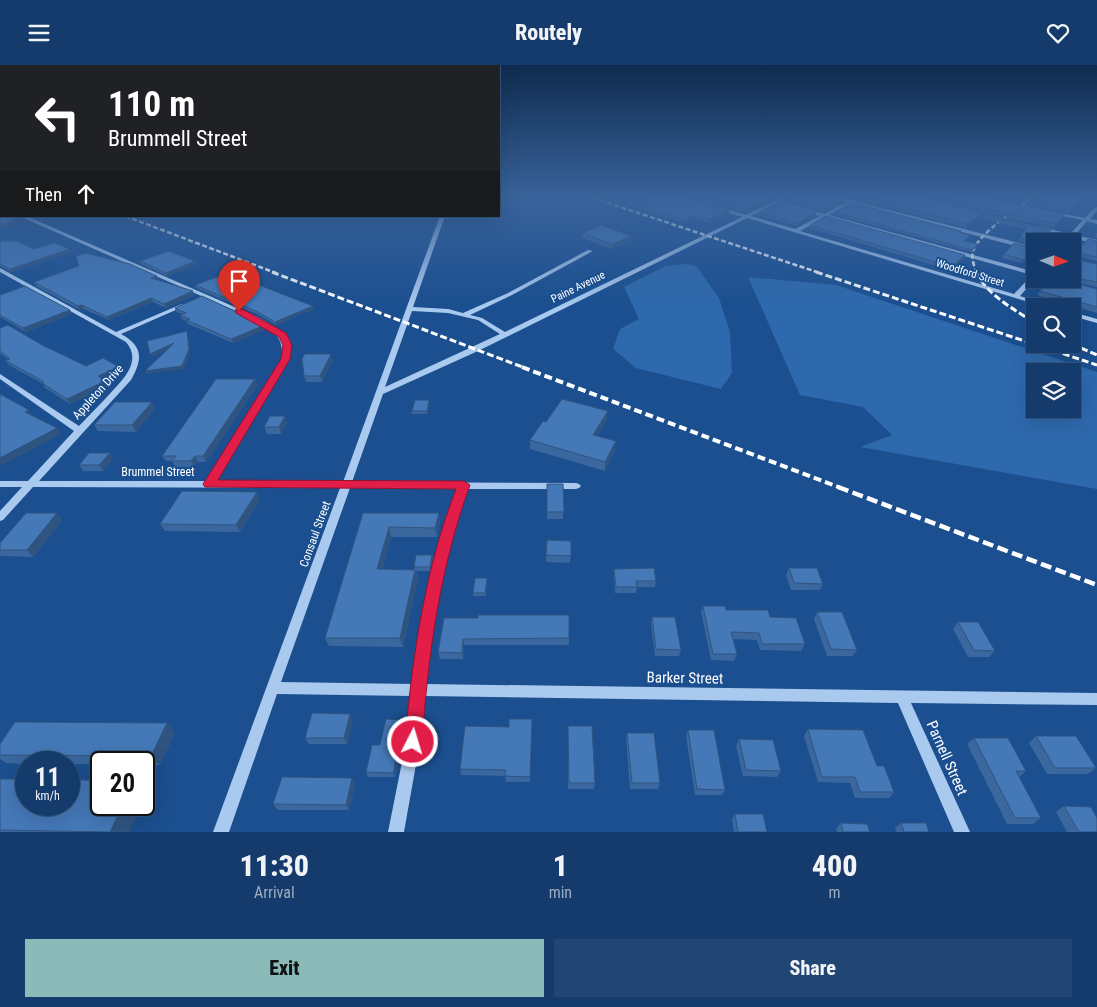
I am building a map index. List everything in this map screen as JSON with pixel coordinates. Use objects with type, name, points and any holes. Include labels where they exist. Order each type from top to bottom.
[{"type":"street","points":[[63,234],[205,295],[256,319],[283,335],[288,345],[286,359],[209,484]]},
{"type":"street","name":"Consaul Street","points":[[221,832],[436,234]]},
{"type":"street","name":"Paine Avenue","points":[[379,393],[710,234]]},
{"type":"street","name":"Woodford Street","points":[[805,234],[1026,299]]},
{"type":"street","points":[[891,234],[1026,271]]},
{"type":"street","points":[[976,234],[1026,247]]},
{"type":"street","points":[[1081,238],[1097,242]]},
{"type":"street","points":[[464,315],[510,294],[590,251]]},
{"type":"street","name":"Appleton Drive","points":[[0,270],[116,334],[135,347],[137,358],[134,368],[0,517]]},
{"type":"street","points":[[1016,296],[1026,284]]},
{"type":"street","points":[[196,299],[205,295]]},
{"type":"street","points":[[116,334],[187,303]]},
{"type":"street","points":[[409,309],[448,311],[480,319],[504,334]]},
{"type":"street","points":[[1081,316],[1097,321]]},
{"type":"street","points":[[0,376],[79,430]]},
{"type":"street","name":"Brummel Street","points":[[0,484],[576,486]]},
{"type":"street","points":[[396,832],[413,742],[418,690],[437,571],[451,520],[464,485]]},
{"type":"street","name":"Barker Street","points":[[273,687],[1097,699]]},
{"type":"street","name":"Parnell Street","points":[[902,697],[962,832]]},
{"type":"shaded area","points":[[685,264],[696,266],[719,298],[730,332],[732,373],[721,389],[636,368],[613,349],[620,329],[639,319],[624,287],[665,266]]},
{"type":"shaded area","points":[[748,277],[836,285],[1026,348],[1026,353],[1040,353],[1070,363],[1026,363],[1026,418],[1081,418],[1081,367],[1097,372],[1097,489],[860,447],[892,435],[863,407],[800,395]]},
{"type":"building","points":[[585,234],[625,234],[631,236],[612,244]]},
{"type":"building","points":[[840,234],[889,234],[965,255],[952,267]]},
{"type":"building","points":[[914,234],[970,235],[964,241],[978,244],[972,250]]},
{"type":"building","points":[[1022,234],[1026,234],[1026,239],[1020,237]]},
{"type":"building","points":[[1088,239],[1097,241],[1097,257],[1081,253],[1081,247]]},
{"type":"building","points":[[0,241],[17,241],[34,249],[54,243],[70,249],[10,269],[0,264]]},
{"type":"building","points":[[1014,243],[1026,246],[1026,258],[1024,260],[1004,254]]},
{"type":"building","points":[[169,251],[195,261],[166,273],[140,261]]},
{"type":"building","points":[[86,253],[130,264],[157,276],[151,278],[193,291],[164,304],[151,298],[107,317],[82,305],[78,306],[34,282],[79,266],[76,256]]},
{"type":"building","points":[[1081,261],[1097,264],[1097,282],[1081,279]]},
{"type":"building","points":[[228,273],[313,306],[275,322],[258,312],[195,285]]},
{"type":"building","points":[[1081,285],[1097,289],[1097,307],[1081,303],[1081,298],[1065,298],[1040,291],[1042,288],[1081,288]]},
{"type":"building","points":[[25,286],[70,310],[23,328],[0,315],[0,295]]},
{"type":"building","points":[[202,296],[265,325],[231,339],[186,320],[190,319],[180,315],[186,313],[175,308]]},
{"type":"building","points":[[8,325],[42,345],[86,366],[103,358],[119,367],[98,376],[105,381],[67,399],[42,383],[44,382],[5,360],[10,359],[0,351],[0,328]]},
{"type":"building","points":[[187,331],[189,349],[182,366],[145,371],[174,343],[150,354],[147,341]]},
{"type":"building","points":[[305,354],[331,354],[320,376],[304,376],[302,358]]},
{"type":"building","points":[[216,379],[255,379],[203,456],[195,456],[191,461],[172,461],[176,456],[162,456]]},
{"type":"building","points":[[0,394],[29,410],[25,412],[57,428],[0,458]]},
{"type":"building","points":[[562,399],[608,411],[593,435],[616,441],[605,462],[530,440],[543,421],[546,422]]},
{"type":"building","points":[[415,400],[429,400],[427,411],[412,411]]},
{"type":"building","points":[[115,402],[152,402],[132,425],[94,425]]},
{"type":"building","points":[[270,416],[285,416],[279,427],[264,427]]},
{"type":"building","points":[[89,453],[110,453],[99,465],[79,465]]},
{"type":"building","points":[[547,484],[563,484],[564,512],[547,512]]},
{"type":"building","points":[[182,491],[257,492],[236,525],[160,524]]},
{"type":"building","points":[[26,513],[57,513],[27,550],[0,550],[0,543]]},
{"type":"building","points":[[363,513],[439,513],[435,528],[389,527],[377,569],[415,570],[400,638],[325,638]]},
{"type":"building","points":[[547,540],[571,541],[571,556],[546,555]]},
{"type":"building","points":[[416,555],[432,555],[430,567],[414,567]]},
{"type":"building","points":[[654,568],[656,581],[636,581],[637,587],[616,587],[614,569]]},
{"type":"building","points":[[789,568],[817,568],[823,584],[794,583]]},
{"type":"building","points":[[475,578],[487,578],[485,593],[473,593]]},
{"type":"building","points":[[703,606],[725,606],[726,610],[768,610],[770,617],[796,618],[805,644],[762,644],[759,633],[731,632],[737,654],[713,654]]},
{"type":"building","points":[[817,612],[842,612],[857,650],[831,649]]},
{"type":"building","points":[[478,615],[569,615],[569,638],[463,639],[462,653],[438,652],[444,618],[478,618]]},
{"type":"building","points":[[652,617],[675,617],[681,650],[656,649]]},
{"type":"building","points":[[958,622],[978,622],[995,651],[974,650]]},
{"type":"building","points":[[312,713],[350,714],[344,738],[305,738]]},
{"type":"building","points":[[386,719],[404,720],[393,773],[366,772],[372,745],[380,745]]},
{"type":"building","points":[[509,719],[532,719],[530,777],[505,776],[506,770],[460,769],[465,726],[509,727]]},
{"type":"building","points":[[15,722],[167,723],[153,751],[90,751],[90,756],[80,756],[80,751],[15,751],[15,755],[0,755],[0,744]]},
{"type":"building","points":[[568,726],[592,726],[595,783],[569,783]]},
{"type":"building","points":[[808,729],[863,730],[877,766],[884,766],[894,792],[860,792],[855,777],[822,777]]},
{"type":"building","points":[[688,730],[714,730],[725,790],[697,789]]},
{"type":"building","points":[[627,733],[654,733],[660,783],[632,783]]},
{"type":"building","points":[[1036,736],[1076,736],[1096,768],[1055,768]]},
{"type":"building","points":[[974,738],[1008,738],[1026,771],[1016,771],[1041,818],[1015,818]]},
{"type":"building","points":[[739,739],[773,740],[781,771],[746,770]]},
{"type":"building","points":[[282,777],[352,778],[346,805],[273,804]]},
{"type":"building","points":[[0,779],[15,779],[15,816],[80,816],[80,780],[90,780],[90,816],[118,816],[110,832],[0,830]]},
{"type":"building","points":[[1064,806],[1091,807],[1097,818],[1097,832],[1079,832]]},
{"type":"building","points":[[735,814],[763,814],[767,832],[738,832]]},
{"type":"building","points":[[841,823],[867,824],[870,832],[843,832]]},
{"type":"building","points":[[901,823],[926,823],[929,832],[904,832]]},
{"type":"railway","points":[[172,234],[276,273]]},
{"type":"railway","points":[[701,234],[820,273]]},
{"type":"railway","points":[[977,273],[972,256],[973,251],[985,234]]},
{"type":"railway","points":[[272,272],[525,368]]},
{"type":"railway","points":[[816,272],[1097,365]]},
{"type":"railway","points":[[976,272],[994,295],[1026,317]]},
{"type":"railway","points":[[1081,348],[1097,355]]},
{"type":"railway","points":[[522,367],[841,488]]},
{"type":"railway","points":[[838,487],[1097,585]]},
{"type":"route","points":[[239,311],[283,335],[288,345],[286,359],[209,484],[464,485],[451,520],[437,571],[418,690],[413,742]]}]
